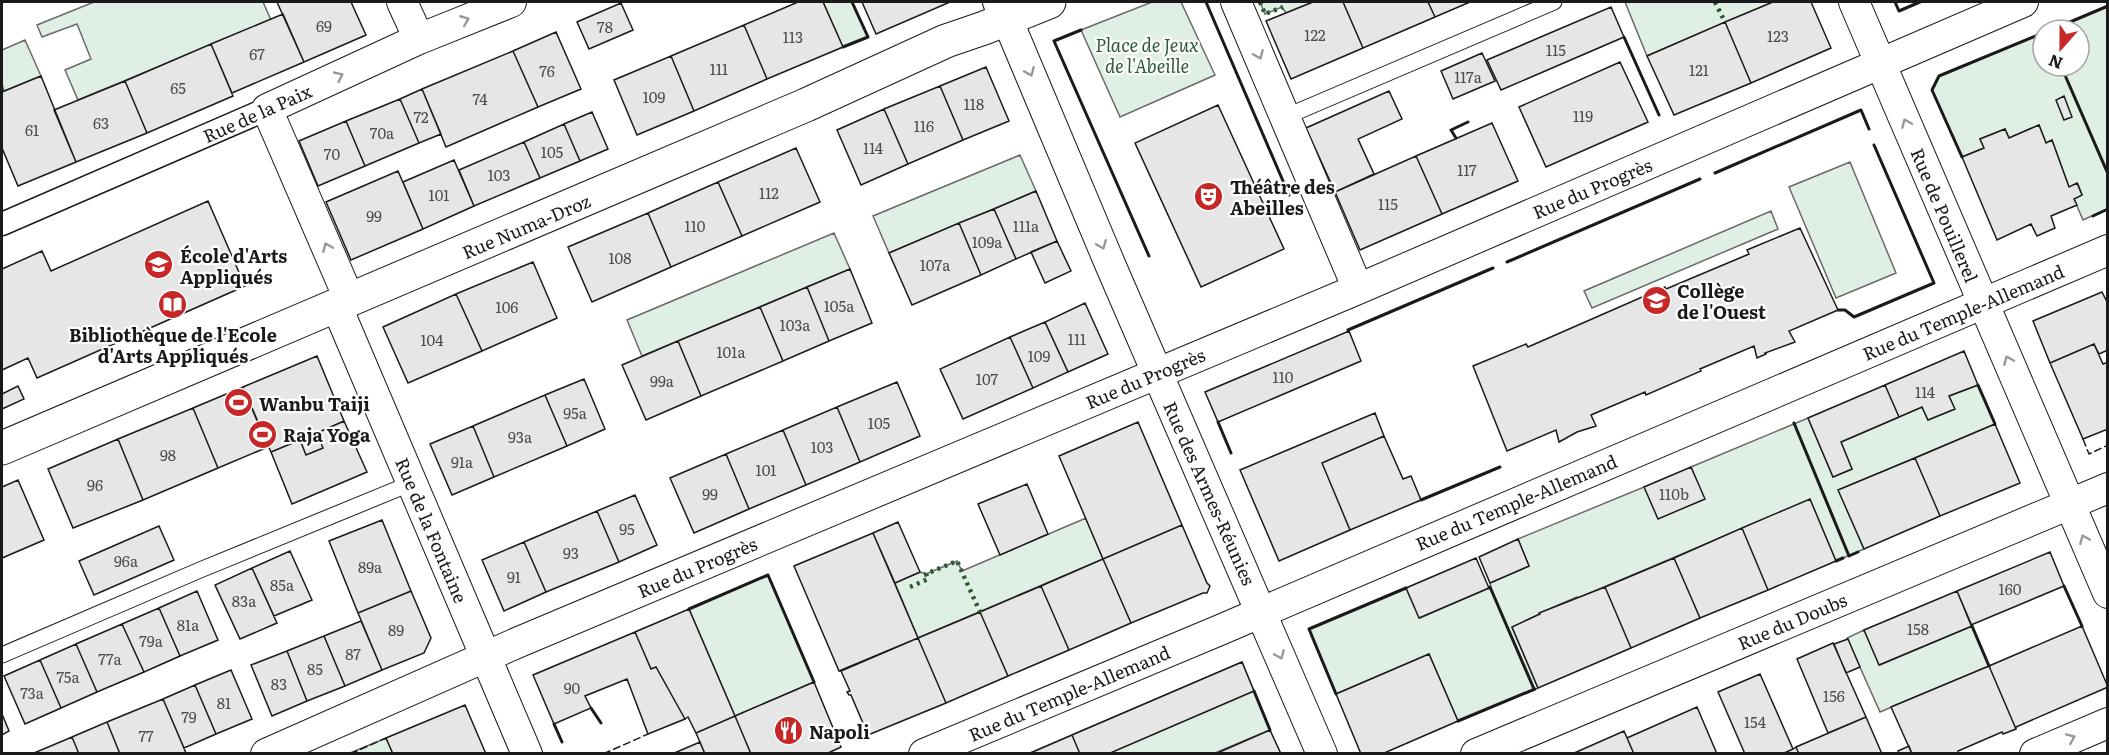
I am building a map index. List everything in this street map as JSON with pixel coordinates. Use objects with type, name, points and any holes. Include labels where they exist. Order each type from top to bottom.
[{"type":"main road","name":"Rue Numa-Droz","points":[[2,448],[806,105],[946,41],[1002,10],[1049,2]]},
{"type":"street","points":[[402,2],[419,39]]},
{"type":"street","name":"Rue de la Paix","points":[[2,224],[267,110],[419,39],[511,2]]},
{"type":"street","points":[[1236,2],[1358,289]]},
{"type":"street","name":"Rue de Pouillerel","points":[[1854,2],[2108,593]]},
{"type":"street","name":"Rue du Progrès","points":[[266,753],[485,656],[1358,289],[2023,2]]},
{"type":"street","name":"Rue des Armes-Réunies","points":[[1002,10],[1322,753]]},
{"type":"street","name":"Rue de la Fontaine","points":[[267,110],[412,483],[527,753]]},
{"type":"street","name":"Rue du Temple-Allemand","points":[[924,753],[1262,612],[2108,250]]},
{"type":"street","name":"Rue du Doubs","points":[[1476,753],[2108,488]]},
{"type":"street","points":[[2035,753],[2108,723]]},
{"type":"lane","points":[[1285,117],[1536,5],[1554,2]]},
{"type":"lane","points":[[2,655],[412,483]]},
{"type":"green space","points":[[94,2],[263,2],[271,20],[78,100],[65,70],[91,59],[77,24],[42,37],[37,25]]},
{"type":"green space","points":[[823,2],[852,2],[868,37],[843,47]]},
{"type":"green space","name":"Place de Jeux de l'Abeille","points":[[1152,2],[1181,2],[1215,75],[1120,117],[1081,30]]},
{"type":"green space","points":[[1260,2],[1313,2],[1286,13],[1282,7],[1265,14]]},
{"type":"green space","points":[[1625,2],[1773,2],[1647,56]]},
{"type":"green space","points":[[2107,6],[2107,209],[2083,220],[2074,199],[2082,195],[2078,184],[2069,187],[2052,140],[2046,143],[2039,125],[2009,138],[2005,129],[1980,139],[1984,148],[1962,157],[1932,90],[1939,76],[2031,38],[2031,78],[2091,78],[2091,18],[2079,18]]},
{"type":"green space","points":[[25,40],[41,76],[4,91],[2,50]]},
{"type":"green space","points":[[1020,155],[1036,191],[889,253],[873,216]]},
{"type":"green space","points":[[1850,162],[1896,273],[1836,298],[1789,187]]},
{"type":"green space","points":[[1771,211],[1778,229],[1592,308],[1584,291]]},
{"type":"green space","points":[[834,233],[850,269],[642,356],[627,320]]},
{"type":"green space","points":[[1978,385],[1995,424],[1839,490],[1864,549],[1836,561],[1810,500],[1577,597],[1512,627],[1538,688],[1458,721],[1429,654],[1336,694],[1309,629],[1406,588],[1420,618],[1491,587],[1490,583],[1529,566],[1518,539],[1644,487],[1704,499],[1691,467],[1808,418],[1833,477],[1852,469],[1841,442],[1922,407],[1928,420],[1954,409],[1949,396]]},
{"type":"green space","points":[[1086,518],[1103,559],[918,638],[895,583],[920,572],[926,574],[957,561],[962,571]]},
{"type":"green space","points":[[768,575],[814,682],[735,716],[689,609]]},
{"type":"green space","points":[[1972,626],[1989,666],[1880,712],[1847,638],[1864,630],[1880,665]]},
{"type":"green space","points":[[1242,662],[1270,730],[1215,753],[1028,754]]},
{"type":"green space","points":[[386,738],[393,753],[350,753]]},
{"type":"building","points":[[277,2],[351,2],[366,35],[304,62]]},
{"type":"building","points":[[798,2],[823,2],[843,47],[767,79],[744,25]]},
{"type":"building","points":[[862,2],[950,2],[876,34]]},
{"type":"building","points":[[1313,2],[1343,2],[1363,48],[1291,79],[1266,21]]},
{"type":"building","points":[[1343,2],[1428,2],[1435,17],[1363,48]]},
{"type":"building","points":[[1428,2],[1470,2],[1435,17]]},
{"type":"building","points":[[1773,2],[1811,2],[1831,48],[1751,83],[1725,22]]},
{"type":"building","points":[[621,3],[633,30],[589,49],[577,22]]},
{"type":"building","points":[[1611,7],[1624,37],[1501,90],[1487,60]]},
{"type":"building","points":[[283,14],[304,62],[232,93],[211,44]]},
{"type":"building","points":[[1725,22],[1751,83],[1674,115],[1647,56]]},
{"type":"building","points":[[744,25],[767,79],[694,111],[671,56]]},
{"type":"building","points":[[556,32],[581,89],[538,107],[513,51]]},
{"type":"building","points":[[211,44],[233,96],[147,133],[125,81]]},
{"type":"building","points":[[513,51],[538,107],[446,147],[422,89]]},
{"type":"building","points":[[1482,53],[1495,81],[1453,99],[1441,71]]},
{"type":"building","points":[[671,56],[694,111],[637,135],[614,80]]},
{"type":"building","points":[[1620,62],[1648,122],[1546,167],[1519,107]]},
{"type":"building","points":[[986,67],[1009,121],[963,140],[940,86]]},
{"type":"building","points":[[41,76],[76,162],[18,186],[2,148],[2,92]]},
{"type":"building","points":[[125,81],[147,133],[76,162],[54,110]]},
{"type":"building","points":[[940,86],[963,140],[908,164],[884,109]]},
{"type":"building","points":[[422,89],[441,134],[419,143],[400,99]]},
{"type":"building","points":[[1389,91],[1402,119],[1358,139],[1374,174],[1335,192],[1306,128]]},
{"type":"building","points":[[2064,96],[2072,117],[2064,120],[2056,100]]},
{"type":"building","points":[[400,99],[419,143],[365,166],[346,121]]},
{"type":"building","name":"Théâtre des Abeilles","points":[[1218,105],[1284,249],[1201,287],[1135,143]]},
{"type":"building","points":[[884,109],[908,164],[861,185],[837,130]]},
{"type":"building","points":[[592,112],[608,149],[580,161],[564,124]]},
{"type":"building","points":[[346,121],[365,166],[318,186],[299,141]]},
{"type":"building","points":[[1492,123],[1518,181],[1442,214],[1416,156]]},
{"type":"building","points":[[564,124],[580,161],[540,178],[524,142]]},
{"type":"building","points":[[2039,125],[2046,143],[2052,140],[2069,187],[2077,183],[2082,195],[2074,199],[2077,205],[2051,216],[2055,228],[2037,236],[2031,224],[1997,240],[1962,157],[1984,148],[1980,139],[2005,129],[2009,138]]},
{"type":"building","points":[[524,142],[540,178],[474,206],[459,170]]},
{"type":"building","points":[[796,148],[820,202],[742,236],[718,182]]},
{"type":"building","points":[[1416,156],[1442,214],[1360,250],[1335,192]]},
{"type":"building","points":[[454,160],[474,206],[423,229],[403,182]]},
{"type":"building","points":[[398,171],[423,229],[351,260],[326,202]]},
{"type":"building","points":[[718,182],[742,236],[671,267],[648,213]]},
{"type":"building","points":[[1036,191],[1057,241],[1016,259],[994,209]]},
{"type":"building","name":"École d'Arts Appliqués","points":[[208,201],[245,286],[37,378],[28,358],[2,370],[2,269],[42,251],[51,271]]},
{"type":"building","points":[[994,209],[1016,259],[981,275],[959,223]]},
{"type":"building","points":[[648,213],[671,267],[592,302],[568,247]]},
{"type":"building","points":[[959,223],[981,275],[912,305],[889,253]]},
{"type":"building","points":[[1800,228],[1838,310],[1789,331],[1795,342],[1757,358],[1754,346],[1646,395],[1645,392],[1591,415],[1596,426],[1577,432],[1559,442],[1556,430],[1507,451],[1473,366],[1526,344],[1528,347],[1665,287],[1666,289],[1749,254],[1747,250]]},
{"type":"building","points":[[1057,241],[1071,271],[1045,283],[1031,252]]},
{"type":"building","points":[[533,262],[557,318],[482,351],[456,294]]},
{"type":"building","points":[[850,269],[872,323],[829,341],[807,287]]},
{"type":"building","points":[[807,287],[829,341],[783,361],[760,307]]},
{"type":"building","points":[[2102,292],[2108,304],[2108,350],[2099,354],[2094,344],[2050,363],[2033,321]]},
{"type":"building","points":[[456,294],[482,351],[408,383],[383,327]]},
{"type":"building","points":[[1085,303],[1108,354],[1068,372],[1045,322]]},
{"type":"building","points":[[760,307],[783,361],[701,396],[678,341]]},
{"type":"building","points":[[1045,322],[1068,372],[1033,388],[1010,337]]},
{"type":"building","points":[[1349,331],[1361,361],[1218,422],[1205,392]]},
{"type":"building","points":[[1010,337],[1033,388],[963,419],[940,369]]},
{"type":"building","points":[[678,341],[701,396],[646,420],[622,365]]},
{"type":"building","points":[[2094,344],[2103,364],[2108,362],[2108,429],[2083,439],[2050,363]]},
{"type":"building","points":[[1964,351],[1978,385],[1949,396],[1955,409],[1928,420],[1922,407],[1899,417],[1885,385]]},
{"type":"building","points":[[317,356],[344,421],[317,433],[323,448],[306,455],[300,440],[271,452],[243,387]]},
{"type":"building","points":[[584,379],[605,429],[567,446],[545,395]]},
{"type":"building","points":[[897,382],[920,436],[860,462],[837,407]]},
{"type":"building","points":[[1885,385],[1899,417],[1841,442],[1852,469],[1833,477],[1808,418]]},
{"type":"building","points":[[18,386],[24,399],[2,409],[2,394]]},
{"type":"building","points":[[243,387],[268,447],[218,468],[193,408]]},
{"type":"building","points":[[545,395],[567,446],[494,477],[473,426]]},
{"type":"building","points":[[837,407],[860,462],[806,485],[783,430]]},
{"type":"building","points":[[193,408],[218,468],[143,500],[118,439]]},
{"type":"building","points":[[1375,413],[1384,436],[1322,463],[1350,530],[1279,561],[1240,470]]},
{"type":"building","points":[[344,421],[367,472],[292,504],[271,452],[300,440],[306,455],[323,448],[317,433]]},
{"type":"building","points":[[1138,422],[1182,525],[1103,559],[1059,456]]},
{"type":"building","points":[[1995,424],[2020,483],[1940,516],[1915,458]]},
{"type":"building","points":[[473,426],[494,477],[452,495],[430,444]]},
{"type":"building","points":[[783,430],[806,485],[749,509],[726,454]]},
{"type":"building","points":[[1384,436],[1403,479],[1411,476],[1421,500],[1350,530],[1322,463]]},
{"type":"building","points":[[118,439],[143,500],[73,528],[48,469]]},
{"type":"building","points":[[726,454],[749,509],[694,533],[670,478]]},
{"type":"building","points":[[1915,458],[1940,516],[1864,549],[1838,490]]},
{"type":"building","points":[[1691,467],[1705,499],[1658,519],[1644,487]]},
{"type":"building","points":[[18,480],[44,540],[2,558],[2,487]]},
{"type":"building","points":[[1027,484],[1048,534],[1000,555],[978,504]]},
{"type":"building","points":[[635,495],[657,545],[619,562],[597,511]]},
{"type":"building","points":[[1810,499],[1836,561],[1768,590],[1742,528]]},
{"type":"building","points":[[597,511],[619,562],[546,592],[524,542]]},
{"type":"building","points":[[382,520],[411,591],[358,613],[329,541]]},
{"type":"building","points":[[898,522],[920,572],[895,583],[873,533]]},
{"type":"building","points":[[1182,525],[1210,586],[1207,593],[1131,623],[1103,559]]},
{"type":"building","points":[[159,526],[174,560],[94,595],[79,561]]},
{"type":"building","points":[[1742,528],[1768,590],[1700,618],[1674,558]]},
{"type":"building","points":[[873,533],[918,638],[839,671],[794,566]]},
{"type":"building","points":[[1518,539],[1529,566],[1490,583],[1479,557]]},
{"type":"building","points":[[524,542],[546,592],[504,611],[482,560]]},
{"type":"building","points":[[290,551],[312,600],[274,616],[252,568]]},
{"type":"building","points":[[2050,552],[2064,586],[1971,625],[1957,591]]},
{"type":"building","points":[[1476,558],[1489,588],[1419,618],[1406,588]]},
{"type":"building","points":[[1674,558],[1700,618],[1631,648],[1605,587]]},
{"type":"building","points":[[1103,559],[1131,623],[1069,650],[1041,586]]},
{"type":"building","points":[[252,568],[277,623],[240,639],[215,585]]},
{"type":"building","points":[[1041,586],[1069,650],[1008,676],[980,612]]},
{"type":"building","points":[[1605,587],[1631,648],[1538,688],[1512,627],[1539,613]]},
{"type":"building","points":[[197,591],[218,640],[180,656],[159,608]]},
{"type":"building","points":[[411,591],[431,638],[424,653],[382,670],[358,613]]},
{"type":"building","points":[[1957,591],[1972,626],[1879,665],[1864,630]]},
{"type":"building","points":[[159,608],[180,656],[144,672],[122,624]]},
{"type":"building","points":[[689,609],[735,716],[696,733],[688,717],[685,719],[656,667],[651,669],[635,632]]},
{"type":"building","points":[[980,612],[1008,676],[946,703],[918,638]]},
{"type":"building","points":[[361,621],[382,670],[345,686],[324,636]]},
{"type":"building","points":[[122,624],[144,672],[97,692],[76,644]]},
{"type":"building","points":[[2082,626],[2108,687],[2016,727],[2016,729],[1989,666]]},
{"type":"building","points":[[635,632],[651,669],[656,667],[685,719],[648,734],[627,679],[585,696],[591,708],[554,724],[533,675]]},
{"type":"building","points":[[324,636],[345,686],[307,701],[287,651]]},
{"type":"building","points":[[918,638],[946,703],[868,735],[851,695],[847,692],[850,691],[841,671]]},
{"type":"building","points":[[1848,639],[1860,667],[1846,673],[1834,644]]},
{"type":"building","points":[[1833,643],[1866,717],[1828,733],[1797,659]]},
{"type":"building","points":[[76,644],[97,692],[61,708],[40,660]]},
{"type":"building","points":[[287,651],[307,701],[272,716],[251,665]]},
{"type":"building","points":[[1429,654],[1458,721],[1382,754],[1361,754],[1336,694]]},
{"type":"building","points":[[40,660],[61,708],[25,724],[4,676]]},
{"type":"building","points":[[1242,662],[1254,691],[1108,754],[1080,754],[1072,735]]},
{"type":"building","points":[[1989,666],[2016,729],[2003,734],[2002,732],[1958,751],[1958,754],[1912,754],[1891,707]]},
{"type":"building","points":[[231,670],[252,719],[216,734],[195,685]]},
{"type":"building","points":[[1760,674],[1793,749],[1782,754],[1745,754],[1718,692]]},
{"type":"building","name":"Napoli","points":[[814,682],[841,747],[826,754],[751,754],[735,716]]},
{"type":"building","points":[[195,685],[216,734],[184,748],[163,699]]},
{"type":"building","points":[[163,699],[186,753],[120,754],[107,722]]},
{"type":"building","points":[[465,705],[486,754],[393,754],[386,738]]},
{"type":"building","points":[[1697,707],[1717,754],[1634,754],[1627,738]]},
{"type":"building","points":[[2,714],[9,731],[2,735]]},
{"type":"building","points":[[735,716],[751,754],[705,754],[696,733]]},
{"type":"building","points":[[1866,717],[1882,754],[1799,754],[1796,747]]},
{"type":"building","points":[[107,722],[120,754],[79,754],[72,737]]},
{"type":"building","points":[[1270,730],[1281,754],[1215,754]]},
{"type":"building","points":[[1624,731],[1634,754],[1572,754]]},
{"type":"building","points":[[1072,735],[1080,754],[1028,754]]},
{"type":"building","points":[[72,737],[79,754],[34,754],[34,753]]},
{"type":"building","points":[[700,742],[705,754],[672,754]]},
{"type":"building","points":[[1909,746],[1912,754],[1899,754],[1898,751]]},
{"type":"building","points":[[1796,747],[1799,754],[1782,754],[1793,749]]},
{"type":"hedge","points":[[1260,2],[1265,14],[1283,7]]},
{"type":"hedge","points":[[1715,2],[1725,22]]},
{"type":"hedge","points":[[910,587],[928,579],[926,574],[957,561],[980,612]]},
{"type":"fence","points":[[2083,439],[2089,454],[2106,446]]},
{"type":"fence","points":[[603,754],[648,734]]},
{"type":"fence","points":[[350,754],[386,738]]},
{"type":"wall","points":[[843,47],[868,37],[852,2]]},
{"type":"wall","points":[[1206,2],[1289,195]]},
{"type":"wall","points":[[1895,2],[1899,11],[1920,2]]},
{"type":"wall","points":[[2080,18],[2108,6]]},
{"type":"wall","points":[[1081,30],[1054,41],[1149,256]]},
{"type":"wall","points":[[1624,37],[1659,115]]},
{"type":"wall","points":[[1962,157],[1932,90],[1939,76],[2031,38]]},
{"type":"wall","points":[[2066,78],[2108,174]]},
{"type":"wall","points":[[1715,173],[1861,110],[1869,129]]},
{"type":"wall","points":[[1456,138],[1451,130],[1468,122]]},
{"type":"wall","points":[[1838,310],[1845,310],[1854,317],[1934,283],[1874,145]]},
{"type":"wall","points":[[1507,262],[1700,179]]},
{"type":"wall","points":[[2093,216],[2108,209]]},
{"type":"wall","points":[[1348,330],[1493,268]]},
{"type":"wall","points":[[1978,385],[1995,424]]},
{"type":"wall","points":[[1218,422],[1231,453]]},
{"type":"wall","points":[[1794,423],[1849,556],[1858,552]]},
{"type":"wall","points":[[1421,500],[1500,467]]},
{"type":"wall","points":[[1836,561],[1843,558]]},
{"type":"wall","points":[[689,609],[768,575],[814,682]]},
{"type":"wall","points":[[2064,586],[2082,626]]},
{"type":"wall","points":[[1336,694],[1309,629],[1406,588]]},
{"type":"wall","points":[[1489,588],[1534,689]]},
{"type":"wall","points":[[1972,626],[1989,666]]},
{"type":"wall","points":[[1458,721],[1535,689]]},
{"type":"wall","points":[[1254,691],[1270,730]]},
{"type":"wall","points":[[591,708],[601,723]]},
{"type":"wall","points":[[554,724],[562,742]]},
{"type":"place","name":"Théâtre des Abeilles","points":[[1209,196]]},
{"type":"place","name":"École d'Arts Appliqués","points":[[159,265]]},
{"type":"place","name":"Collège de l'Ouest","points":[[1656,300]]},
{"type":"place","name":"Bibliothèque de l'Ecole d'Arts Appliqués","points":[[173,305]]},
{"type":"place","name":"Wanbu Taiji","points":[[238,403]]},
{"type":"place","name":"Raja Yoga","points":[[262,434]]},
{"type":"place","name":"Napoli","points":[[788,731]]}]
